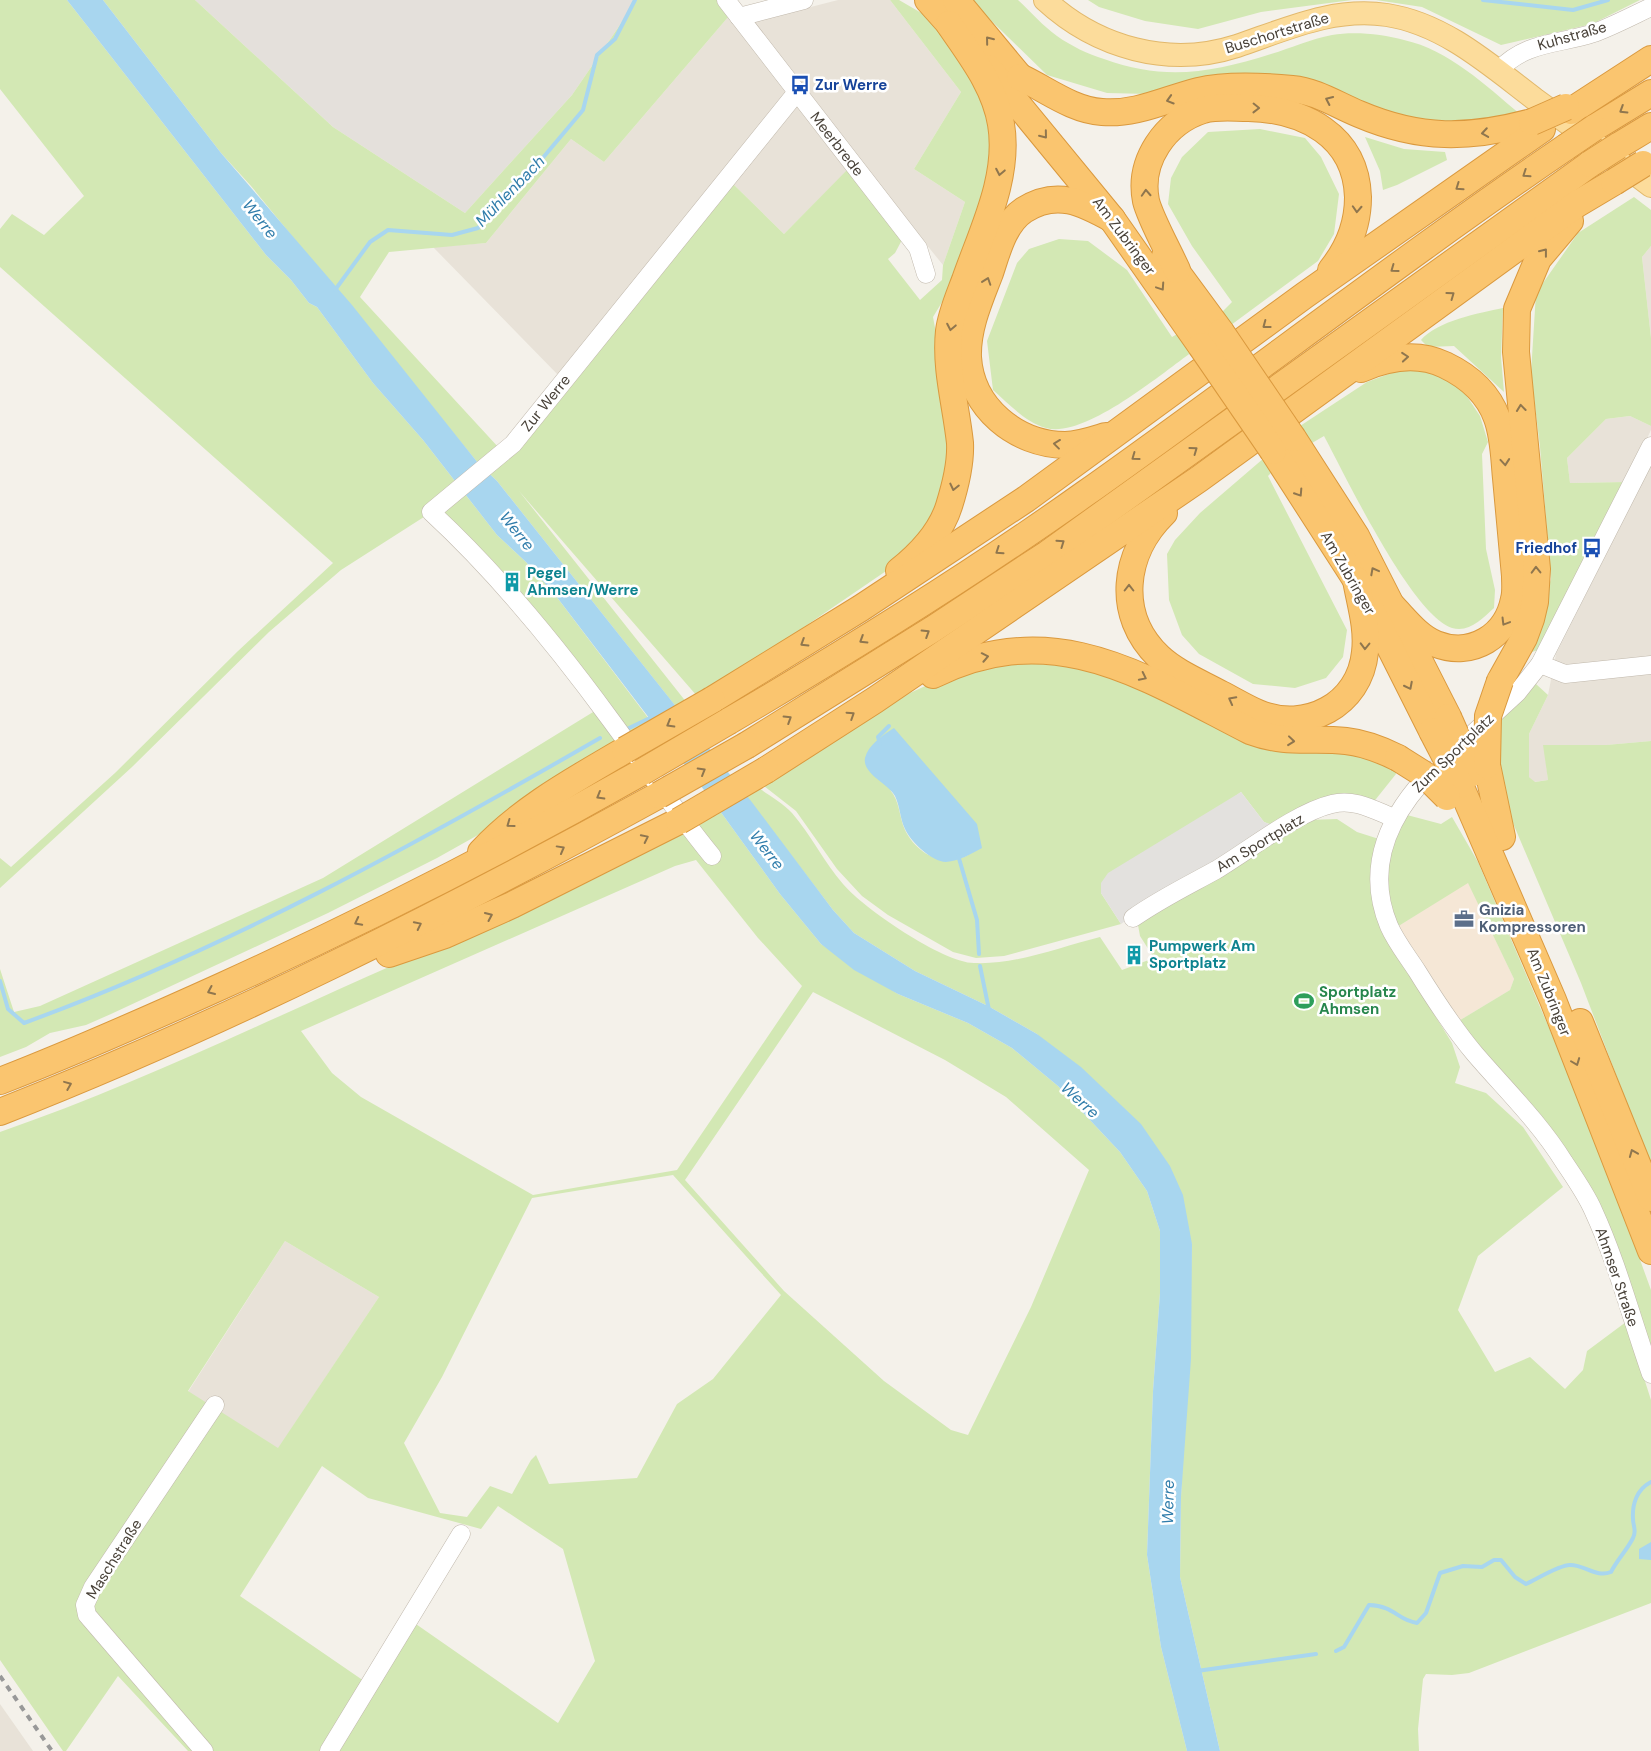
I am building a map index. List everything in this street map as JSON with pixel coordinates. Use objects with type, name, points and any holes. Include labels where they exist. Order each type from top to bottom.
[{"type":"highway","name":"Am Zubringer","points":[[946,7],[1020,77],[1176,270],[1211,339]]},
{"type":"highway","name":"Am Zubringer","points":[[946,7],[1112,219],[1211,339],[1283,445],[1356,536],[1392,606],[1440,724],[1496,845],[1651,1198]]},
{"type":"highway","points":[[861,608],[913,560],[933,536],[948,509],[955,484],[960,445],[947,363],[950,328],[959,296],[993,201],[1001,169],[1001,124],[994,100],[983,75],[946,7]]},
{"type":"highway","points":[[469,865],[502,829],[548,796],[712,700],[861,608],[1018,504],[1121,431],[1537,126],[1601,92],[1651,59]]},
{"type":"highway","points":[[1020,77],[1046,89],[1060,99],[1101,112],[1122,112],[1143,108],[1198,91],[1224,87],[1284,89],[1316,94],[1394,127],[1420,133],[1447,136],[1537,126]]},
{"type":"highway","points":[[0,1081],[129,1028],[332,936],[542,829],[729,721],[944,589],[1083,495],[1490,199],[1594,128],[1651,93]]},
{"type":"highway","points":[[1176,270],[1146,201],[1145,180],[1149,160],[1158,142],[1173,126],[1204,110],[1272,108],[1312,121],[1330,135],[1351,164],[1358,185],[1356,222],[1352,236],[1332,269],[1305,295]]},
{"type":"highway","points":[[0,1112],[157,1047],[295,985],[436,916],[747,745],[934,629],[1047,554],[1590,164],[1651,126]]},
{"type":"highway","points":[[295,985],[445,936],[512,905],[679,821],[766,770],[876,700],[1199,479],[1577,204],[1614,182],[1648,169]]},
{"type":"highway","points":[[1496,845],[1466,780],[1500,681],[1524,638],[1535,602],[1536,569],[1516,352],[1517,309],[1538,259],[1560,232],[1614,182]]},
{"type":"highway","points":[[1112,219],[1082,202],[1060,199],[1042,202],[1023,210],[1010,225],[999,246],[974,318],[969,340],[968,358],[972,379],[981,399],[997,419],[1017,434],[1038,442],[1066,445],[1121,431]]},
{"type":"highway","points":[[1326,385],[1376,363],[1392,358],[1415,356],[1438,361],[1470,380],[1480,390],[1497,417],[1503,441],[1515,576],[1515,598],[1509,616],[1501,629],[1484,642],[1470,648],[1454,648],[1436,644],[1423,637],[1392,606]]},
{"type":"highway","name":"Am Zubringer","points":[[1283,445],[1356,580],[1440,724]]},
{"type":"highway","points":[[1199,479],[1152,525],[1133,561],[1128,583],[1133,619],[1145,641],[1160,658],[1181,673],[1259,714],[1282,719],[1300,720],[1321,714],[1338,704],[1353,688],[1360,672],[1365,652],[1365,628],[1356,580]]},
{"type":"highway","points":[[876,700],[894,695],[961,661],[1004,653],[1040,650],[1077,654],[1122,666],[1250,731],[1268,738],[1295,742],[1345,741],[1363,744],[1398,758],[1425,776],[1466,780]]},
{"type":"highway","name":"Am Zubringer","points":[[1496,845],[1553,1000],[1651,1252]]},
{"type":"main road","name":"Buschortstraße","points":[[1045,0],[1085,30],[1111,42],[1161,55],[1190,55],[1213,52],[1236,46],[1301,23],[1339,14],[1387,15],[1412,20],[1460,43],[1498,71],[1648,169]]},
{"type":"street","name":"Meerbrede","points":[[726,0],[918,248],[926,274]]},
{"type":"street","points":[[739,17],[804,0]]},
{"type":"street","name":"Kuhstraße","points":[[1498,71],[1522,51],[1595,32],[1651,7]]},
{"type":"street","name":"Zur Werre","points":[[712,856],[673,808],[609,717],[522,606],[467,545],[436,507],[513,444],[797,92]]},
{"type":"street","name":"Zum Sportplatz","points":[[1593,1209],[1540,1126],[1476,1054],[1442,1012],[1390,927],[1380,890],[1380,870],[1386,840],[1394,818],[1414,789],[1517,693],[1540,664],[1651,446]]},
{"type":"street","points":[[1540,664],[1565,674],[1651,665]]},
{"type":"street","name":"Am Sportplatz","points":[[1133,918],[1159,899],[1215,870],[1309,813],[1332,804],[1356,803],[1394,818]]},
{"type":"street","name":"Ahmser Straße","points":[[1593,1209],[1651,1374]]},
{"type":"street","name":"Maschstraße","points":[[204,1751],[87,1615],[85,1605],[93,1587],[215,1405]]},
{"type":"street","points":[[329,1751],[462,1534]]},
{"type":"shaded area","points":[[195,0],[637,0],[572,95],[465,213],[333,127]]},
{"type":"shaded area","points":[[838,0],[890,0],[961,92],[914,169],[965,202],[943,265],[858,160],[784,234],[729,180],[560,377],[433,247],[486,243],[571,139],[604,162],[729,16],[737,26]]},
{"type":"shaded area","points":[[1651,246],[1651,338],[1642,257]]},
{"type":"shaded area","points":[[1630,416],[1651,426],[1651,430],[1626,482],[1570,483],[1567,458],[1606,419]]},
{"type":"shaded area","points":[[1651,465],[1651,741],[1606,745],[1544,745],[1548,780],[1534,782],[1529,777],[1529,734],[1548,695],[1556,654]]},
{"type":"shaded area","points":[[1241,792],[1264,822],[1277,827],[1158,897],[1121,924],[1101,893],[1101,883],[1108,873]]},
{"type":"shaded area","points":[[1468,882],[1514,979],[1510,990],[1457,1022],[1397,927]]},
{"type":"shaded area","points":[[285,1241],[379,1297],[278,1449],[188,1392]]},
{"type":"shaded area","points":[[0,1704],[33,1751],[0,1751]]},
{"type":"green space","points":[[0,0],[67,0],[266,255],[291,280],[309,303],[317,307],[373,383],[423,440],[497,535],[526,562],[556,596],[652,723],[559,778],[478,835],[437,858],[328,913],[111,1014],[86,1025],[50,1033],[26,1047],[0,1057],[0,969],[14,1012],[40,1006],[323,878],[598,709],[504,595],[427,515],[341,570],[269,632],[132,767],[0,888],[0,858],[11,867],[115,773],[238,651],[333,563],[0,267],[0,229],[12,214],[44,235],[84,196],[0,89]]},
{"type":"green space","points":[[103,0],[195,0],[333,127],[465,213],[572,95],[637,0],[717,0],[729,16],[604,162],[571,139],[486,243],[389,252],[360,297],[499,448],[729,180],[784,234],[849,168],[903,238],[895,253],[888,259],[920,300],[942,280],[943,265],[965,202],[914,169],[961,92],[890,0],[899,0],[930,18],[966,64],[989,116],[991,173],[953,284],[933,317],[940,354],[950,441],[945,484],[923,534],[889,569],[731,677],[697,696],[519,491],[687,703],[677,708],[497,481],[478,463],[251,186],[221,153]]},
{"type":"green space","points":[[970,0],[1018,0],[1062,40],[1080,49],[1126,66],[1167,72],[1188,72],[1228,66],[1332,35],[1359,33],[1395,38],[1420,45],[1451,60],[1480,80],[1520,114],[1439,125],[1400,117],[1354,99],[1107,93],[1047,75]]},
{"type":"green space","points":[[1088,0],[1352,0],[1261,12],[1198,29],[1145,21],[1099,7]]},
{"type":"green space","points":[[1376,0],[1640,0],[1592,24],[1501,45],[1422,7]]},
{"type":"green space","points":[[1260,129],[1305,138],[1321,157],[1339,194],[1334,234],[1318,261],[1231,325],[1222,312],[1232,302],[1192,246],[1168,204],[1171,178],[1182,157],[1208,132]]},
{"type":"green space","points":[[1365,137],[1404,149],[1445,152],[1447,160],[1383,190],[1380,171]]},
{"type":"green space","points":[[1634,197],[1651,210],[1651,246],[1642,257],[1651,338],[1651,426],[1630,416],[1606,419],[1567,458],[1570,483],[1626,482],[1541,649],[1526,654],[1551,579],[1540,447],[1531,373],[1536,293],[1578,233]]},
{"type":"green space","points":[[1059,239],[1088,241],[1127,270],[1172,337],[1179,333],[1192,352],[1142,389],[1101,415],[1062,429],[1046,428],[1031,422],[993,390],[987,341],[1017,263],[1029,249]]},
{"type":"green space","points":[[1503,308],[1501,357],[1504,392],[1454,346],[1428,347],[1421,340],[1428,333],[1448,323],[1471,315]]},
{"type":"green space","points":[[1397,371],[1430,371],[1462,389],[1480,416],[1488,442],[1482,454],[1486,549],[1495,590],[1494,608],[1475,624],[1464,629],[1452,628],[1436,618],[1418,598],[1381,543],[1324,436],[1312,443],[1300,426],[1367,382]]},
{"type":"green space","points":[[1264,458],[1272,472],[1268,476],[1347,630],[1343,657],[1326,678],[1295,688],[1253,684],[1199,654],[1182,635],[1169,600],[1167,554],[1175,540],[1200,513]]},
{"type":"green space","points":[[1053,659],[1394,766],[1396,774],[1372,804],[1354,798],[1277,827],[1264,822],[1241,792],[1101,893],[1121,924],[1004,956],[976,958],[953,952],[888,915],[862,896],[837,869],[796,811],[764,786],[910,693],[947,676],[990,663]],"holes":[[[890,790],[971,853],[962,858],[943,860],[925,853],[917,847],[905,830],[898,804]]]},
{"type":"green space","points":[[1536,684],[1548,695],[1529,734],[1529,777],[1535,782],[1548,780],[1543,745],[1606,745],[1651,741],[1651,1166],[1581,983],[1498,788],[1497,718]]},
{"type":"green space","points":[[759,788],[792,813],[836,876],[853,894],[885,920],[924,944],[960,961],[974,963],[1006,961],[1038,955],[1100,937],[1122,970],[1154,958],[1140,936],[1138,925],[1308,820],[1337,819],[1357,832],[1379,839],[1385,935],[1452,1043],[1460,1067],[1455,1083],[1486,1093],[1523,1127],[1563,1187],[1478,1256],[1458,1310],[1495,1372],[1530,1357],[1565,1389],[1583,1370],[1587,1351],[1626,1322],[1651,1400],[1651,1603],[1469,1673],[1452,1675],[1426,1674],[1423,1679],[1418,1729],[1419,1751],[1220,1751],[1180,1577],[1181,1497],[1192,1244],[1037,1034],[988,1006],[915,971],[854,933],[833,910],[746,796]]},
{"type":"green space","points":[[720,811],[780,894],[821,944],[898,994],[968,1023],[1012,1048],[1058,1086],[1120,1152],[1147,1191],[1160,1231],[1160,1293],[1153,1391],[1147,1555],[1161,1647],[1187,1751],[188,1751],[118,1676],[66,1751],[63,1751],[0,1660],[0,1132],[51,1114],[151,1073],[417,954],[555,897],[618,867]],"holes":[[[696,860],[758,938],[802,986],[677,1170],[533,1195],[361,1097],[332,1073],[301,1031],[675,866]],[[813,992],[945,1060],[1006,1097],[1089,1170],[1031,1307],[968,1435],[951,1430],[884,1381],[784,1291],[685,1180]],[[673,1175],[781,1295],[713,1379],[677,1404],[637,1478],[549,1484],[536,1455],[531,1460],[512,1494],[490,1486],[467,1517],[440,1513],[404,1443],[442,1377],[532,1198]],[[285,1241],[379,1297],[278,1448],[188,1391]],[[322,1466],[368,1498],[481,1529],[498,1506],[563,1549],[595,1661],[558,1723],[413,1622],[364,1681],[240,1596]]]},
{"type":"green space","points":[[1407,815],[1441,824],[1452,817],[1478,862],[1567,1070],[1651,1290],[1651,1353],[1573,1162],[1537,1111],[1457,1022],[1510,990],[1514,979],[1468,883],[1397,927],[1389,896],[1388,870],[1394,844]]},
{"type":"water","name":"Werre","points":[[67,0],[103,0],[221,153],[352,305],[478,463],[497,481],[751,801],[833,910],[854,933],[915,971],[988,1006],[1037,1034],[1081,1067],[1141,1124],[1170,1166],[1183,1195],[1192,1244],[1191,1359],[1181,1497],[1180,1577],[1220,1751],[1187,1751],[1161,1647],[1147,1555],[1153,1391],[1160,1293],[1160,1231],[1147,1191],[1120,1152],[1058,1086],[1012,1048],[968,1023],[898,994],[854,970],[821,944],[780,894],[720,811],[556,596],[526,562],[497,535],[423,440],[373,383],[317,307],[309,303],[291,280],[266,255]]},
{"type":"water","points":[[894,728],[977,824],[982,848],[960,859],[946,862],[940,861],[922,850],[908,834],[903,825],[895,796],[872,774],[865,764],[865,758],[869,749]]},
{"type":"water","points":[[1651,1542],[1651,1560],[1639,1559],[1639,1549]]},
{"type":"waterway","name":"Mühlenbach","points":[[335,290],[370,242],[388,230],[452,235],[478,228],[515,191],[583,110],[597,55],[615,39],[635,0]]},
{"type":"waterway","points":[[1483,0],[1573,10],[1608,0]]},
{"type":"waterway","points":[[627,729],[652,717]]},
{"type":"waterway","points":[[880,744],[878,737],[889,726]]},
{"type":"waterway","points":[[0,981],[8,1009],[24,1023],[99,994],[246,929],[318,893],[460,817],[600,738]]},
{"type":"waterway","points":[[958,855],[977,920],[979,954]]},
{"type":"waterway","points":[[980,966],[989,1010]]},
{"type":"waterway","points":[[1336,1651],[1344,1647],[1369,1605],[1385,1608],[1417,1623],[1426,1613],[1440,1573],[1463,1566],[1482,1567],[1494,1560],[1501,1560],[1515,1577],[1526,1584],[1554,1570],[1570,1565],[1601,1573],[1611,1572],[1634,1535],[1633,1513],[1636,1498],[1642,1489],[1651,1482]]},
{"type":"waterway","points":[[1197,1671],[1316,1654]]},
{"type":"railway","points":[[0,1676],[52,1751]]},
{"type":"place","name":"Zur Werre","points":[[800,85]]},
{"type":"place","name":"Friedhof","points":[[1592,548]]},
{"type":"place","name":"Pegel Ahmsen/Werre","points":[[512,582]]},
{"type":"place","name":"Gnizia Kompressoren","points":[[1464,919]]},
{"type":"place","name":"Pumpwerk Am Sportplatz","points":[[1134,955]]},
{"type":"place","name":"Sportplatz Ahmsen","points":[[1304,1001]]}]
